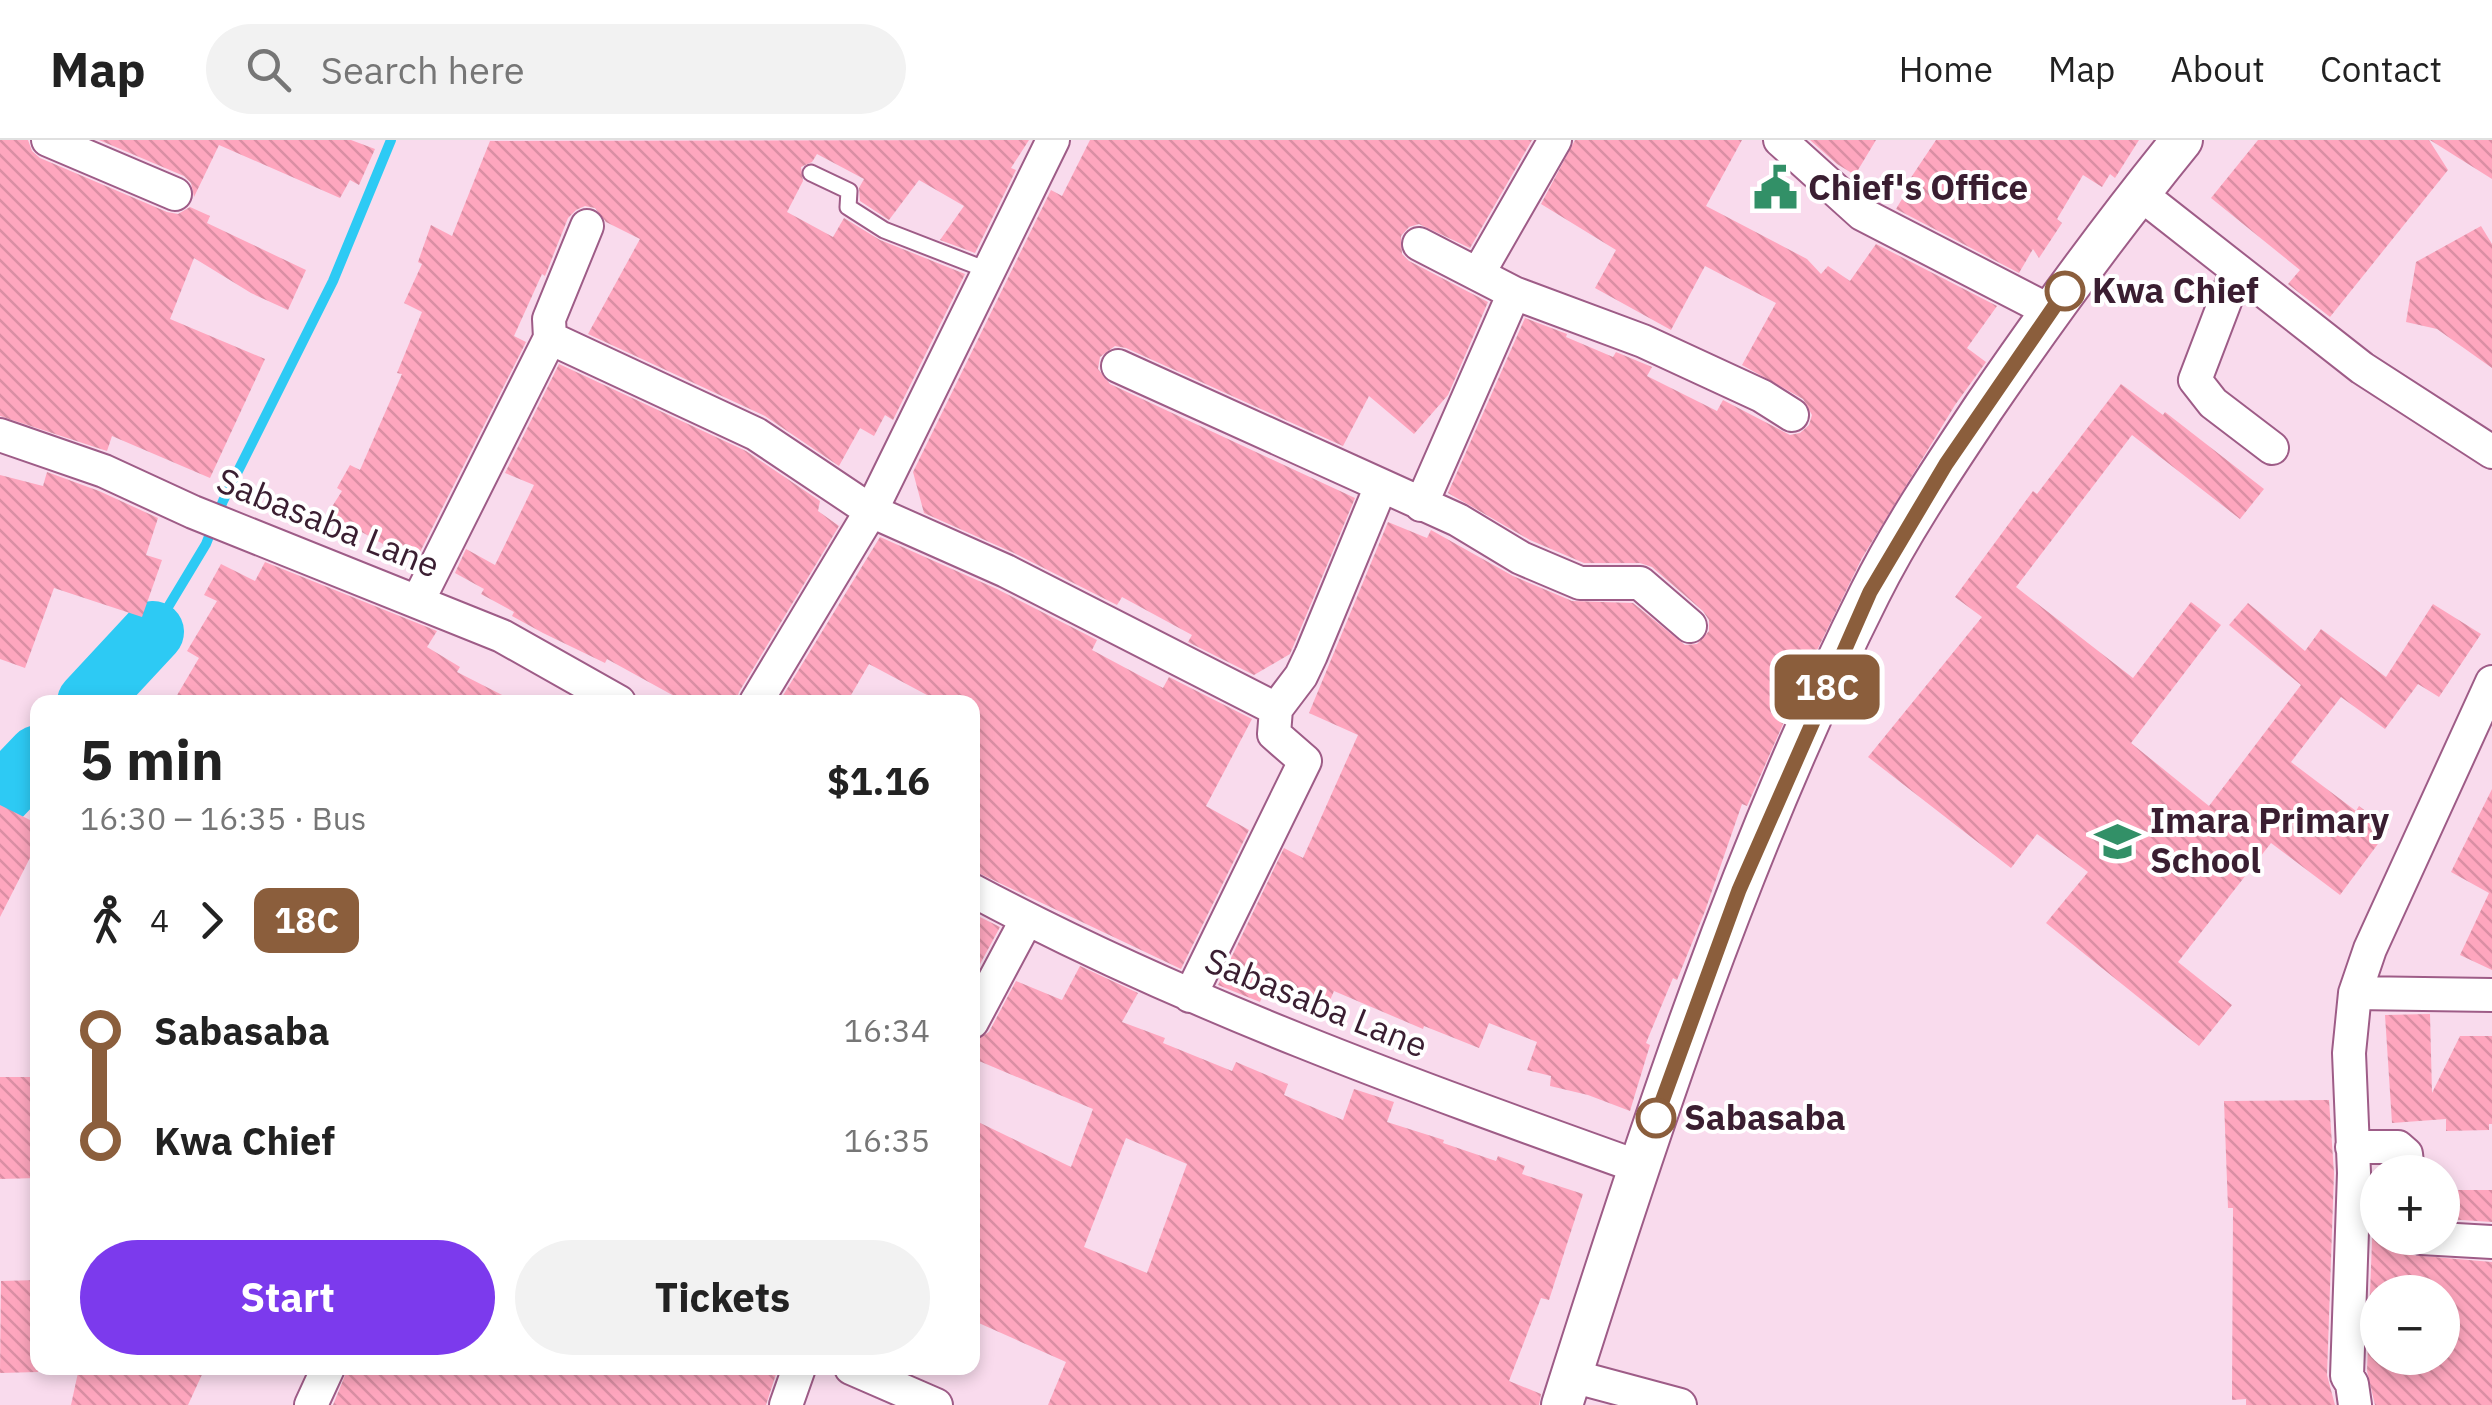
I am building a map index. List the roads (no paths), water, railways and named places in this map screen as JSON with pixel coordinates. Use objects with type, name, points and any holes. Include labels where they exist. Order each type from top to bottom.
[{"type":"street","points":[[48,140],[175,194]]},
{"type":"street","points":[[760,695],[871,511],[1053,140]]},
{"type":"street","points":[[1478,274],[1555,140]]},
{"type":"street","points":[[1780,140],[1862,214],[2050,311]]},
{"type":"street","points":[[1680,1405],[1567,1390],[1639,1167],[1739,890],[1870,592],[1946,464],[2050,311],[2182,140]]},
{"type":"street","points":[[2139,193],[2362,368],[2492,452]]},
{"type":"street","points":[[418,601],[550,338],[549,319],[588,226]]},
{"type":"street","points":[[1419,244],[1514,294],[1643,340],[1762,396],[1792,415]]},
{"type":"street","points":[[2237,270],[2195,380],[2212,403],[2272,448]]},
{"type":"street","points":[[1421,505],[1514,294]]},
{"type":"street","points":[[550,338],[756,434],[871,511],[1006,571],[1276,708]]},
{"type":"street","points":[[1118,366],[1458,520],[1521,558],[1580,583],[1640,584],[1690,626]]},
{"type":"street","name":"Sabasaba Lane","points":[[0,435],[104,471],[193,512],[502,636],[607,695]]},
{"type":"street","points":[[1190,996],[1305,762],[1274,734],[1276,708],[1311,655],[1381,486]]},
{"type":"street","points":[[2354,1405],[2347,1376],[2352,1147],[2349,1052],[2355,994],[2370,948],[2492,682]]},
{"type":"street","name":"Sabasaba Lane","points":[[980,894],[1190,996],[1421,1089],[1639,1167]]},
{"type":"street","points":[[980,1007],[1027,919]]},
{"type":"street","points":[[2355,994],[2492,996]]},
{"type":"street","points":[[2352,1147],[2398,1147],[2406,1155]]},
{"type":"street","points":[[2460,1240],[2492,1242]]},
{"type":"street","points":[[311,1405],[325,1375]]},
{"type":"street","points":[[786,1405],[797,1375]]},
{"type":"street","points":[[867,1375],[936,1405]]},
{"type":"lane","points":[[811,173],[849,191],[848,207],[884,230],[987,270]]},
{"type":"waterway","points":[[153,632],[206,544],[223,501],[333,281],[391,140]]},
{"type":"waterway","points":[[94,695],[153,632]]},
{"type":"waterway","points":[[0,796],[30,764]]},
{"type":"place","name":"Chief's Office","points":[[1775,188]]},
{"type":"place","name":"Kwa Chief","points":[[2065,291]]},
{"type":"place","name":"Imara Primary School","points":[[2117,841]]},
{"type":"place","name":"Sabasaba","points":[[1656,1118]]}]
